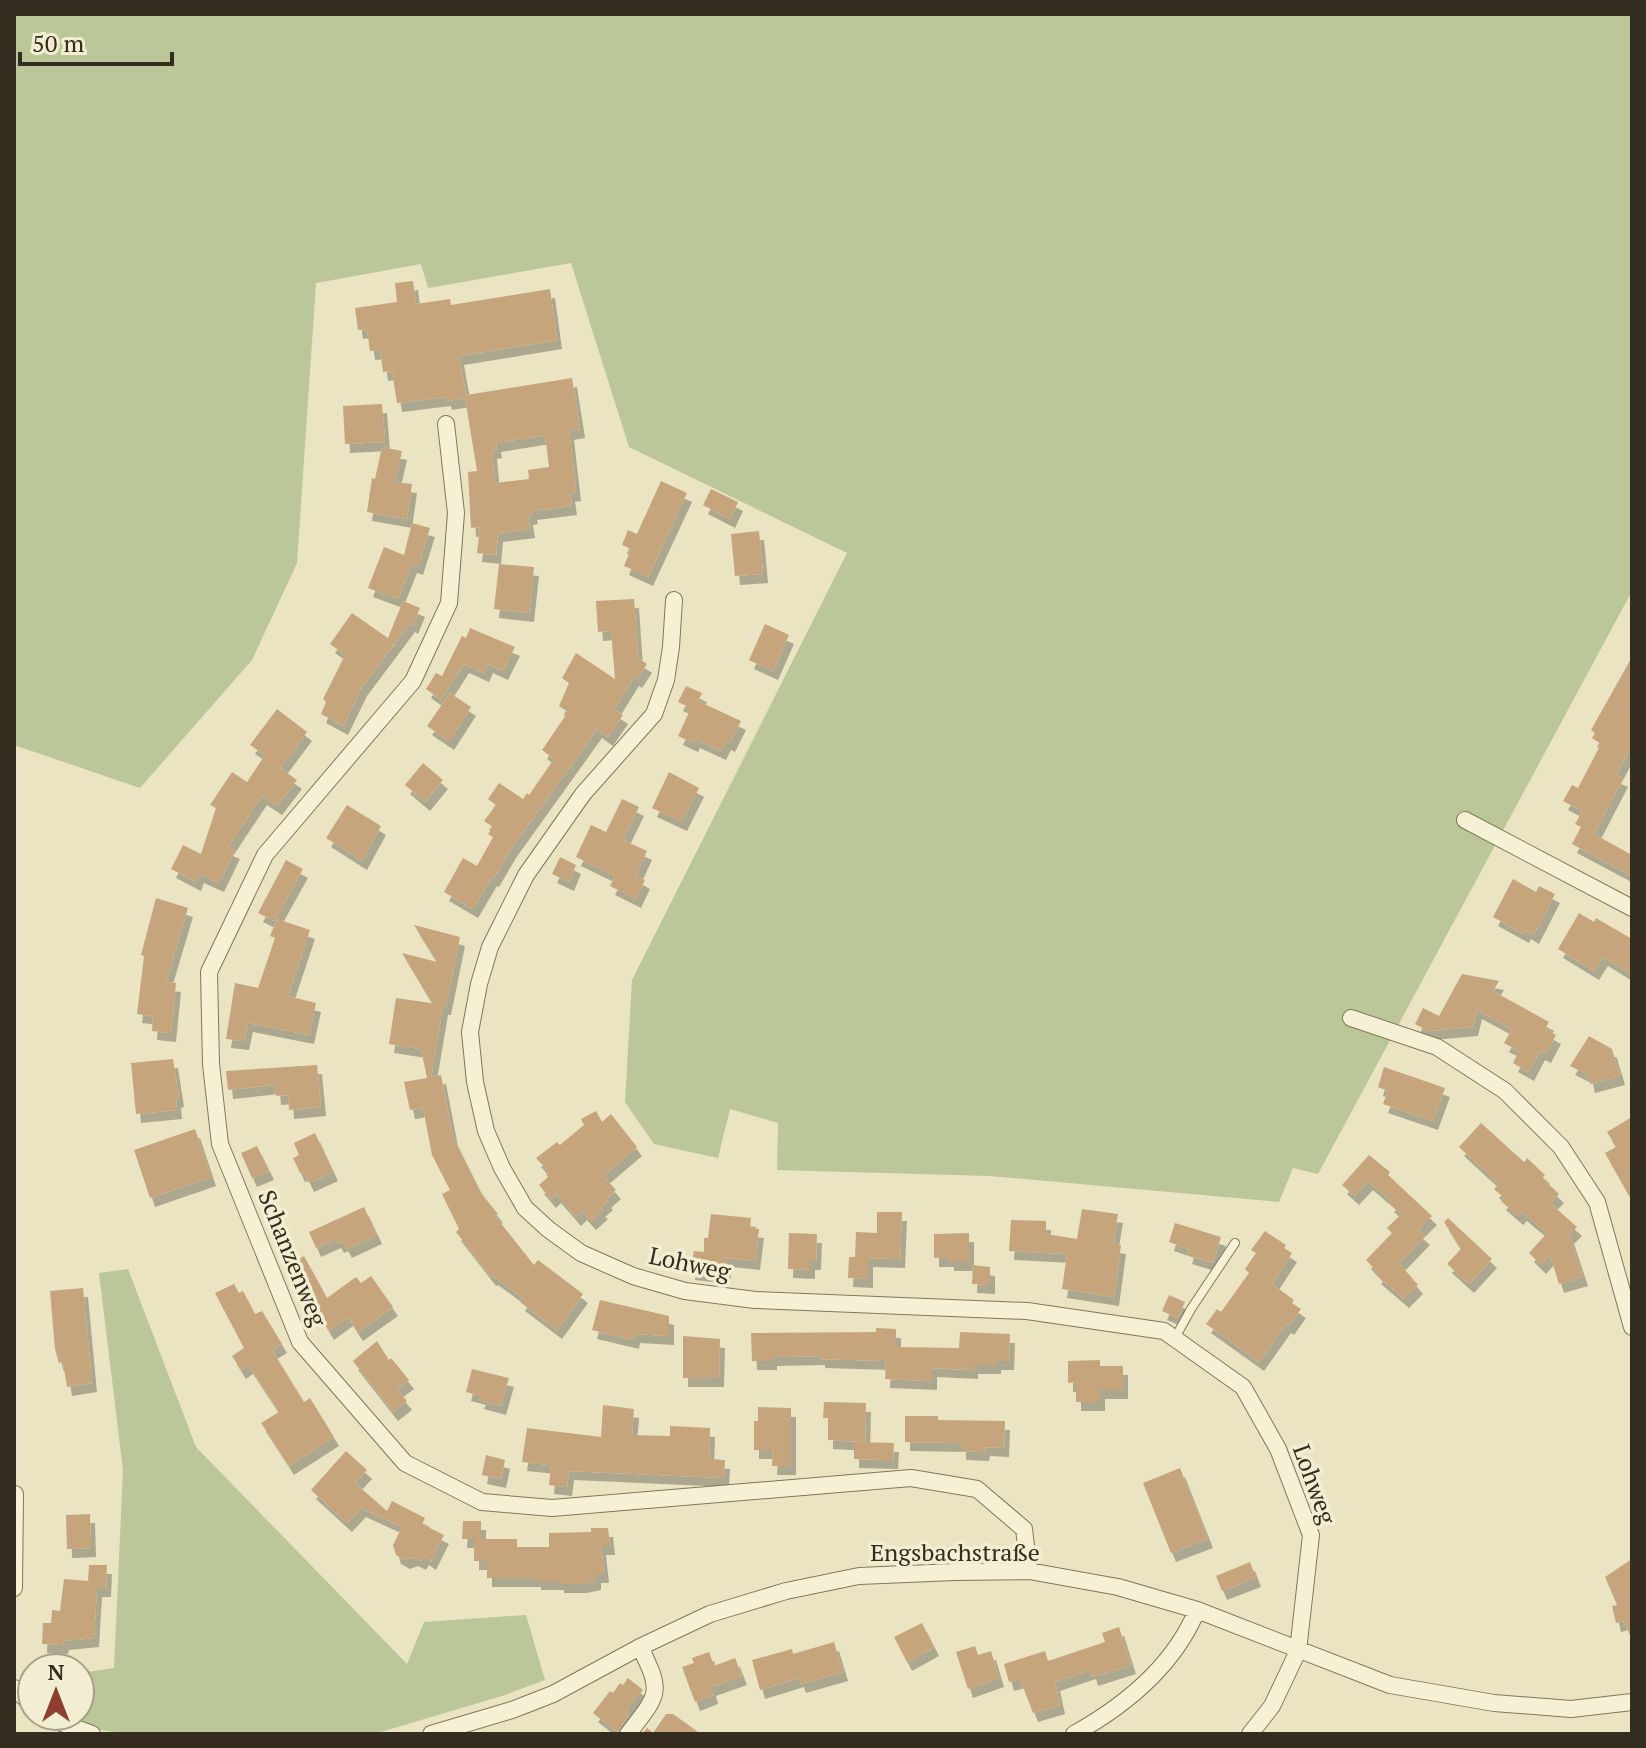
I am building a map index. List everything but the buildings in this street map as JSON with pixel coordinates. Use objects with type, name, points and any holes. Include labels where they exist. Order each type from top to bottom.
[{"type":"street","name":"Schanzenweg","points":[[446,424],[456,513],[449,603],[413,681],[265,855],[209,972],[211,1064],[220,1144],[300,1342],[405,1463],[482,1502],[552,1508],[911,1478],[977,1489],[1024,1529],[1029,1571]]},
{"type":"street","name":"Lohweg","points":[[674,600],[666,680],[654,714],[583,794],[526,875],[490,947],[470,1032],[475,1082],[486,1131],[502,1168],[525,1208],[548,1229],[581,1253],[633,1276],[685,1291],[755,1300],[1027,1311],[1164,1331],[1243,1387],[1284,1464],[1311,1535],[1298,1651],[1272,1706],[1250,1734]]},
{"type":"street","points":[[1465,820],[1632,908]]},
{"type":"street","points":[[1351,1018],[1437,1047],[1505,1091],[1561,1147],[1597,1202],[1632,1327]]},
{"type":"street","points":[[14,1588],[15,1494]]},
{"type":"street","name":"Engsbachstraße","points":[[431,1734],[512,1710],[553,1694],[710,1614],[786,1591],[859,1576],[1029,1571],[1118,1587],[1197,1610],[1390,1685],[1494,1703],[1571,1709],[1632,1702]]},
{"type":"street","points":[[1074,1734],[1098,1721],[1152,1679],[1186,1636],[1197,1610]]},
{"type":"street","points":[[628,1734],[657,1691],[654,1676],[640,1647]]},
{"type":"lane","points":[[1175,1339],[1235,1243]]},
{"type":"green space","points":[[14,14],[1632,14],[1632,591],[1318,1174],[1293,1168],[1279,1202],[990,1176],[777,1170],[778,1123],[730,1109],[718,1158],[654,1144],[625,1102],[632,980],[847,553],[629,447],[571,263],[428,288],[421,264],[316,283],[297,563],[252,660],[140,788],[14,745]]},
{"type":"green space","points":[[128,1269],[196,1447],[407,1664],[424,1622],[526,1615],[545,1680],[374,1734],[131,1734],[96,1728],[96,1671],[114,1668],[123,1470],[99,1273]]}]
